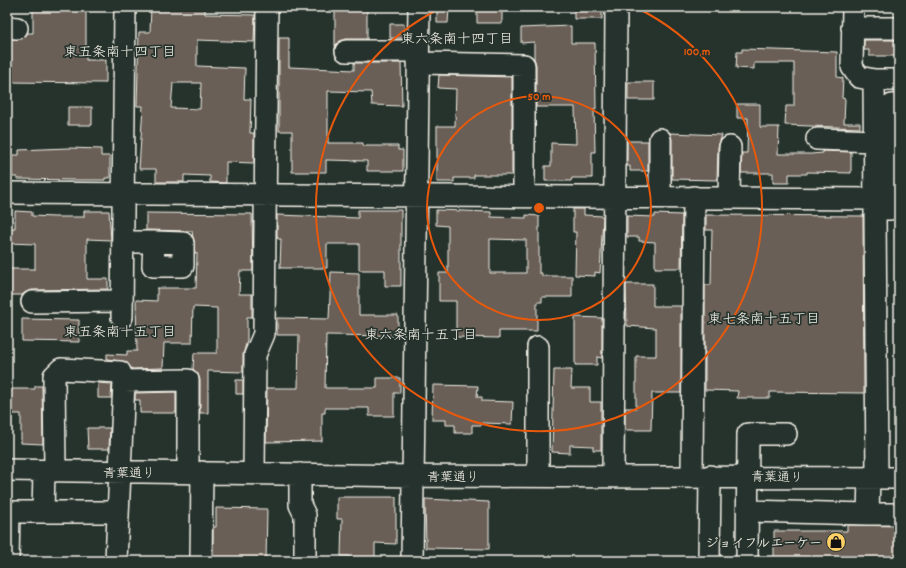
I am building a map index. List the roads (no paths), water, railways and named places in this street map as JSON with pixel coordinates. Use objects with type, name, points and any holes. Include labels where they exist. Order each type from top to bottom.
[{"type":"street","points":[[32,302],[122,309],[125,7]]},
{"type":"street","points":[[254,473],[255,355],[264,334],[267,7]]},
{"type":"street","points":[[412,561],[419,7]]},
{"type":"street","points":[[613,476],[616,7]]},
{"type":"street","points":[[853,7],[852,67],[859,77],[874,80],[899,80]]},
{"type":"street","points":[[852,28],[899,28]]},
{"type":"street","points":[[346,51],[524,65],[524,195]]},
{"type":"street","points":[[874,80],[888,140]]},
{"type":"street","points":[[868,514],[873,478],[888,140],[892,105],[899,105]]},
{"type":"street","points":[[660,139],[660,196]]},
{"type":"street","points":[[816,139],[888,140]]},
{"type":"street","points":[[729,197],[730,147]]},
{"type":"street","points":[[7,193],[729,197],[885,209]]},
{"type":"street","points":[[694,197],[701,476],[709,561]]},
{"type":"street","points":[[123,242],[154,242]]},
{"type":"street","points":[[538,346],[538,476]]},
{"type":"street","points":[[43,512],[50,471],[54,376],[61,369],[120,372],[124,380],[116,561]]},
{"type":"street","points":[[124,380],[188,380],[201,561]]},
{"type":"street","points":[[747,561],[749,476],[748,434],[786,434]]},
{"type":"street","name":"青葉通り","points":[[7,470],[414,476],[749,476],[899,478]]},
{"type":"street","points":[[300,474],[300,505],[305,515],[305,561]]},
{"type":"street","points":[[8,561],[9,512],[118,512]]},
{"type":"street","points":[[748,512],[899,514]]},
{"type":"place","name":"ジョイフルエーケー","points":[[836,542]]},
{"type":"district","name":"東六条南十四丁目","points":[[457,38]]},
{"type":"district","name":"東五条南十四丁目","points":[[120,51]]},
{"type":"district","name":"東七条南十五丁目","points":[[764,318]]},
{"type":"district","name":"東五条南十五丁目","points":[[120,331]]},
{"type":"district","name":"東六条南十五丁目","points":[[421,334]]}]
